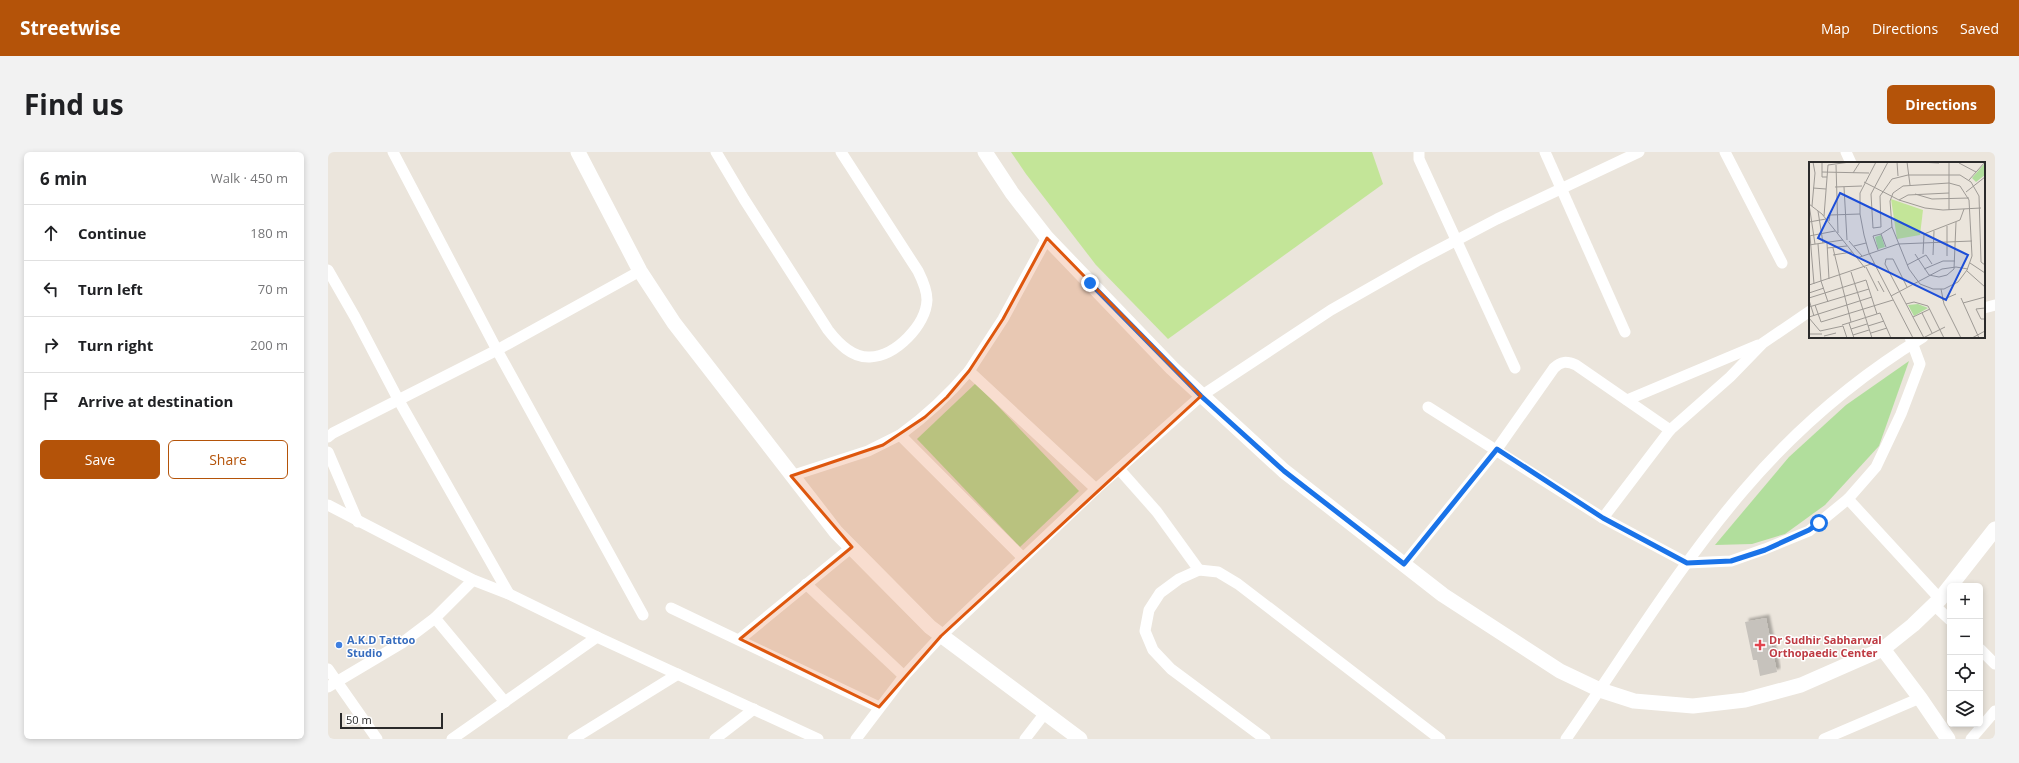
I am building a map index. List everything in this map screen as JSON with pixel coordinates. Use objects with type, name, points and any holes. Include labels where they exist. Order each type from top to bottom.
[{"type":"street","points":[[393,152],[497,350],[643,615]]},
{"type":"street","points":[[578,152],[640,271],[674,323],[791,476],[836,532],[923,621],[1080,739]]},
{"type":"street","points":[[716,152],[828,330],[842,346],[854,353],[870,357],[896,347],[910,336],[923,316],[927,299],[924,282],[918,271],[841,152]]},
{"type":"street","points":[[985,152],[1012,193],[1047,238],[1201,396],[1284,471],[1443,595],[1560,671],[1600,690],[1634,701],[1693,706],[1745,700],[1801,684],[1883,649],[1937,602],[1995,529]]},
{"type":"street","points":[[1419,152],[1419,159],[1515,368]]},
{"type":"street","points":[[1545,152],[1560,189],[1625,332]]},
{"type":"street","points":[[856,739],[904,676],[941,636],[1022,557],[1201,396],[1331,310],[1498,218],[1640,152]]},
{"type":"street","points":[[1725,152],[1782,263]]},
{"type":"street","points":[[1846,152],[1851,162]]},
{"type":"street","points":[[791,476],[868,451],[900,435],[947,397],[969,371],[1003,320],[1047,238]]},
{"type":"street","points":[[328,270],[398,399],[509,594]]},
{"type":"street","points":[[328,437],[333,432],[497,350],[640,271]]},
{"type":"street","points":[[1985,308],[1995,305]]},
{"type":"street","points":[[1627,400],[1763,343],[1809,312]]},
{"type":"street","points":[[1428,407],[1497,449],[1603,518],[1687,563],[1731,561],[1765,550],[1809,530],[1848,499],[1876,467],[1901,414],[1920,364],[1911,340],[1849,387],[1800,432],[1744,489],[1687,563],[1566,739]]},
{"type":"street","points":[[1603,518],[1670,430],[1730,377],[1763,343]]},
{"type":"street","points":[[1404,564],[1497,449],[1559,363],[1568,362],[1576,365],[1670,430]]},
{"type":"street","points":[[969,371],[1096,489]]},
{"type":"street","points":[[900,435],[1022,557]]},
{"type":"street","points":[[328,452],[358,522]]},
{"type":"street","points":[[1119,469],[1157,512],[1199,570]]},
{"type":"street","points":[[1848,499],[1937,602],[1949,619]]},
{"type":"street","points":[[328,506],[473,580],[509,594],[597,637],[818,739]]},
{"type":"street","points":[[740,639],[852,547]]},
{"type":"street","points":[[1265,739],[1171,669],[1153,650],[1145,631],[1148,610],[1160,593],[1179,579],[1199,570],[1218,572],[1238,584],[1440,739]]},
{"type":"street","points":[[332,685],[402,644],[435,618],[473,580]]},
{"type":"street","points":[[806,584],[904,676]]},
{"type":"street","points":[[671,608],[740,639],[879,707]]},
{"type":"street","points":[[435,618],[505,702]]},
{"type":"street","points":[[452,739],[597,637]]},
{"type":"street","points":[[1883,649],[1920,698],[1948,739]]},
{"type":"street","points":[[1983,652],[1995,664]]},
{"type":"street","points":[[328,669],[332,685],[377,739]]},
{"type":"street","points":[[573,739],[678,674]]},
{"type":"street","points":[[1824,739],[1920,698]]},
{"type":"street","points":[[715,739],[754,709]]},
{"type":"street","points":[[1970,739],[1995,711]]},
{"type":"street","points":[[1025,739],[1045,713]]},
{"type":"highlighted area","points":[[1047,238],[1201,396],[941,636],[879,707],[740,639],[852,547],[791,476],[883,445],[925,417],[947,397],[969,371],[1003,319]]},
{"type":"green space","points":[[1011,152],[1372,152],[1383,184],[1168,339],[1096,265],[1026,174]]},
{"type":"green space","points":[[1909,361],[1879,446],[1825,505],[1785,534],[1752,544],[1715,545],[1789,457],[1846,405]]},
{"type":"green space","points":[[976,383],[1079,491],[1020,547],[917,439]]},
{"type":"building","points":[[1766,618],[1777,672],[1760,676],[1757,660],[1753,660],[1745,622]]},
{"type":"place","name":"A.K.D Tattoo Studio","points":[[339,645]]},
{"type":"place","name":"Dr Sudhir Sabharwal Orthopaedic Center","points":[[1760,645]]},
{"type":"route","points":[[1090,283],[1172,368],[1284,471],[1404,564],[1497,449],[1603,518],[1687,563],[1731,561],[1765,550],[1809,530],[1819,523]]}]
